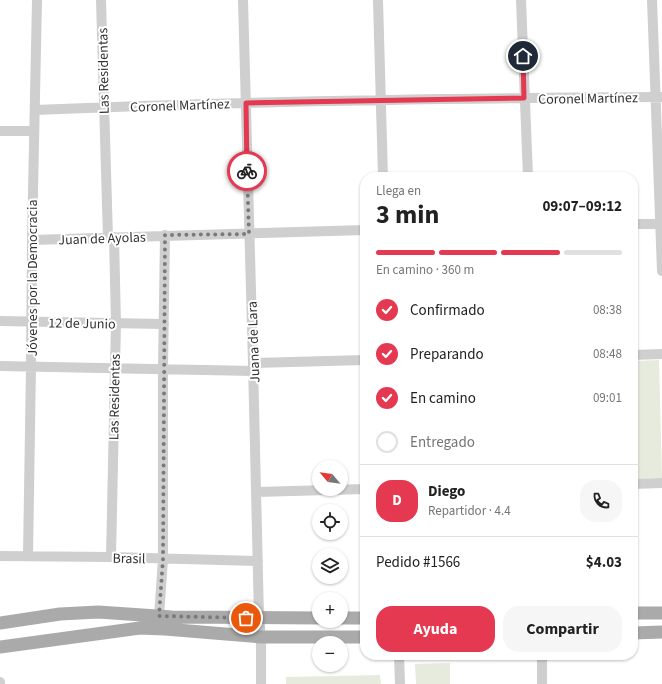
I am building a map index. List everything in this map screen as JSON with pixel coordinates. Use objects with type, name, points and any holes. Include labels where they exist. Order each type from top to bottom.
[{"type":"main road","points":[[0,623],[60,614],[98,612],[201,618],[312,618]]},
{"type":"main road","points":[[638,613],[662,612]]},
{"type":"main road","points":[[348,618],[360,618]]},
{"type":"main road","points":[[0,646],[140,628],[261,637],[360,637]]},
{"type":"main road","points":[[638,633],[662,632]]},
{"type":"street","name":"Jóvenes por la Democracia","points":[[28,556],[37,0]]},
{"type":"street","name":"Las Residentas","points":[[102,0],[104,107],[116,323],[111,557]]},
{"type":"street","name":"Juana de Lara","points":[[243,0],[254,367],[261,684]]},
{"type":"street","points":[[378,0],[383,172]]},
{"type":"street","points":[[521,0],[528,172]]},
{"type":"street","points":[[652,0],[659,97],[662,271]]},
{"type":"street","name":"Coronel Martínez","points":[[35,110],[381,100],[659,97]]},
{"type":"street","points":[[0,131],[34,131]]},
{"type":"street","points":[[638,224],[661,224]]},
{"type":"street","name":"Juan de Ayolas","points":[[32,240],[360,230]]},
{"type":"street","points":[[159,616],[163,559],[165,235]]},
{"type":"street","name":"12 de Junio","points":[[0,322],[164,324]]},
{"type":"street","points":[[638,355],[662,354]]},
{"type":"street","points":[[0,366],[163,369],[254,367],[360,360]]},
{"type":"street","points":[[638,484],[662,483]]},
{"type":"street","points":[[256,492],[360,489]]},
{"type":"street","name":"Brasil","points":[[0,556],[111,557],[258,562]]},
{"type":"street","points":[[400,660],[400,684]]},
{"type":"street","points":[[542,660],[542,684]]},
{"type":"shaded area","points":[[659,360],[662,478],[638,479],[638,361]]},
{"type":"shaded area","points":[[450,663],[450,684],[416,684],[415,664]]},
{"type":"shaded area","points":[[380,675],[381,684],[286,684],[286,677]]},
{"type":"way so far","points":[[246,618],[159,616],[163,559],[165,235],[249,234],[247,171]]},
{"type":"route","points":[[247,171],[246,103],[524,98],[523,56]]}]
